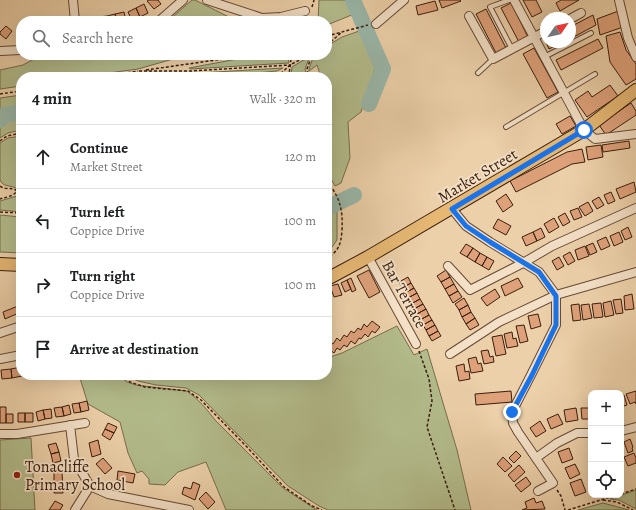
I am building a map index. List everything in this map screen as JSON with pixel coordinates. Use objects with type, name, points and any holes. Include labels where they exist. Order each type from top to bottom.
[{"type":"main road","name":"Market Street","points":[[332,276],[452,209],[584,130],[636,90]]},
{"type":"main road","points":[[0,264],[16,265]]},
{"type":"street","points":[[73,0],[75,16]]},
{"type":"street","points":[[165,16],[183,0]]},
{"type":"street","points":[[207,0],[256,16]]},
{"type":"street","points":[[376,24],[404,0]]},
{"type":"street","points":[[514,0],[533,38],[584,130],[595,139],[636,134]]},
{"type":"street","points":[[619,0],[628,38],[636,57]]},
{"type":"street","points":[[285,16],[305,11]]},
{"type":"street","points":[[576,16],[581,13]]},
{"type":"street","points":[[469,16],[493,59],[540,34]]},
{"type":"street","points":[[0,51],[16,50]]},
{"type":"street","points":[[448,266],[470,290],[523,263],[552,246],[636,208]]},
{"type":"street","points":[[452,209],[466,226],[539,272],[556,296],[556,325],[512,412],[513,423],[553,483],[538,491]]},
{"type":"street","name":"Bar Terrace","points":[[368,257],[416,344]]},
{"type":"street","points":[[450,354],[499,322],[556,296],[636,272]]},
{"type":"street","points":[[0,333],[16,328]]},
{"type":"street","points":[[0,359],[16,356]]},
{"type":"street","points":[[0,434],[17,434],[85,423]]},
{"type":"street","points":[[70,425],[74,459],[90,486],[108,494],[189,510]]},
{"type":"street","points":[[624,430],[636,427]]},
{"type":"street","points":[[536,458],[557,442],[576,434],[588,433]]},
{"type":"street","points":[[75,510],[90,486]]},
{"type":"lane","points":[[509,0],[490,7],[512,49]]},
{"type":"lane","points":[[544,57],[591,33]]},
{"type":"lane","points":[[478,73],[493,59]]},
{"type":"lane","points":[[506,127],[595,74]]},
{"type":"path","points":[[332,35],[359,27]]},
{"type":"path","points":[[332,41],[343,32]]},
{"type":"path","points":[[133,72],[216,60]]},
{"type":"path","points":[[289,72],[291,60]]},
{"type":"path","points":[[282,72],[290,65],[300,60]]},
{"type":"path","points":[[308,72],[309,60]]},
{"type":"path","points":[[139,71],[190,71],[290,65]]},
{"type":"path","points":[[0,94],[16,92]]},
{"type":"path","points":[[0,141],[7,136],[16,134]]},
{"type":"path","points":[[0,186],[4,189],[10,188],[16,191]]},
{"type":"path","points":[[332,188],[335,192],[342,213],[341,242],[339,248],[332,255]]},
{"type":"path","points":[[0,199],[10,197],[16,192]]},
{"type":"path","points":[[0,212],[16,213]]},
{"type":"path","points":[[416,344],[428,379],[432,401],[427,427],[455,510]]},
{"type":"path","points":[[127,380],[145,388],[188,391],[201,400],[284,487],[312,506],[322,510]]},
{"type":"path","points":[[553,483],[561,496],[566,510],[607,498]]},
{"type":"path","points":[[624,493],[636,489]]},
{"type":"path","points":[[601,500],[617,502],[633,510]]},
{"type":"green space","points":[[192,0],[195,0],[227,16],[174,16]]},
{"type":"green space","points":[[319,0],[348,0],[354,14],[332,23],[332,16],[318,16]]},
{"type":"green space","points":[[362,30],[376,65],[361,112],[348,122],[350,158],[341,183],[335,186],[332,181],[332,72],[319,72],[317,65],[309,71],[309,69],[312,60],[332,60],[332,43],[342,37]]},
{"type":"green space","points":[[32,60],[170,60],[138,69],[116,72],[16,72],[16,87],[0,89],[0,70],[23,65]]},
{"type":"green space","points":[[232,60],[288,60],[289,63],[190,69],[189,68]]},
{"type":"green space","points":[[303,60],[308,60],[305,69],[306,72],[292,72],[292,67]]},
{"type":"green space","points":[[283,68],[277,71],[267,72],[216,72]]},
{"type":"green space","points":[[16,96],[16,110],[3,112],[0,115],[0,98]]},
{"type":"green space","points":[[16,118],[16,131],[8,133],[0,138],[0,126],[9,119]]},
{"type":"green space","points":[[16,137],[16,189],[4,185],[0,180],[0,143],[8,138]]},
{"type":"green space","points":[[16,196],[16,212],[0,210],[0,201]]},
{"type":"green space","points":[[337,211],[337,240],[332,247],[332,213]]},
{"type":"green space","points":[[0,215],[16,217],[16,253],[0,252]]},
{"type":"green space","points":[[397,326],[414,355],[427,349],[457,450],[471,510],[328,510],[319,506],[288,486],[199,395],[186,388],[156,385],[136,380],[332,380],[332,356],[342,353]]},
{"type":"green space","points":[[81,380],[124,380],[136,385],[187,391],[206,408],[215,420],[283,488],[317,510],[226,510],[206,462],[178,472],[165,485],[149,484],[149,479],[142,471],[137,473],[128,453],[120,422],[88,404]]},
{"type":"green space","name":"Tonacliffe Primary School","points":[[31,438],[35,510],[0,510],[0,440]]},
{"type":"green space","points":[[636,490],[636,509],[619,500],[610,499],[624,498],[624,494]]},
{"type":"green space","points":[[603,503],[629,510],[578,510]]},
{"type":"building","points":[[158,0],[161,4],[154,9],[147,1]]},
{"type":"building","points":[[439,0],[460,0],[461,1],[442,8]]},
{"type":"building","points":[[523,0],[536,0],[542,12],[532,17]]},
{"type":"building","points":[[561,0],[579,0],[560,11],[556,3]]},
{"type":"building","points":[[435,1],[438,10],[418,15],[416,6]]},
{"type":"building","points":[[511,3],[528,37],[519,42],[501,8]]},
{"type":"building","points":[[144,4],[148,13],[140,16],[136,8]]},
{"type":"building","points":[[136,8],[140,16],[130,16],[128,12]]},
{"type":"building","points":[[486,9],[506,48],[496,53],[476,14]]},
{"type":"building","points":[[621,10],[623,27],[600,35],[597,19]]},
{"type":"building","points":[[124,12],[125,16],[116,16],[115,14]]},
{"type":"building","points":[[593,15],[596,25],[576,36],[576,24]]},
{"type":"building","points":[[6,26],[12,31],[6,39],[0,34],[0,32]]},
{"type":"building","points":[[620,32],[626,50],[636,64],[636,79],[626,85],[610,62],[606,36]]},
{"type":"building","points":[[598,39],[603,48],[561,70],[556,60]]},
{"type":"building","points":[[534,48],[558,92],[547,98],[523,54]]},
{"type":"building","points":[[610,85],[618,96],[587,117],[575,100],[588,91],[592,97]]},
{"type":"building","points":[[631,103],[636,111],[636,115],[606,135],[599,125]]},
{"type":"building","points":[[570,116],[576,126],[562,134],[556,124]]},
{"type":"building","points":[[629,141],[630,148],[603,152],[602,145]]},
{"type":"building","points":[[601,145],[603,157],[588,160],[586,147]]},
{"type":"building","points":[[582,149],[585,162],[572,164],[516,192],[510,181],[567,152]]},
{"type":"building","points":[[634,182],[636,192],[620,199],[616,189]]},
{"type":"building","points":[[611,192],[615,201],[608,204],[604,195]]},
{"type":"building","points":[[506,194],[513,205],[503,212],[496,201]]},
{"type":"building","points":[[599,197],[604,205],[597,209],[592,201]]},
{"type":"building","points":[[588,202],[593,211],[585,216],[579,207]]},
{"type":"building","points":[[578,208],[582,217],[574,220],[570,211]]},
{"type":"building","points":[[565,213],[570,222],[563,226],[558,217]]},
{"type":"building","points":[[554,218],[559,227],[549,233],[544,224]]},
{"type":"building","points":[[498,219],[511,226],[506,235],[493,228]]},
{"type":"building","points":[[628,227],[632,237],[625,240],[621,231]]},
{"type":"building","points":[[541,228],[545,237],[537,241],[533,232]]},
{"type":"building","points":[[533,232],[537,241],[526,246],[522,237]]},
{"type":"building","points":[[619,232],[623,242],[614,246],[610,236]]},
{"type":"building","points":[[606,237],[610,246],[601,250],[597,241]]},
{"type":"building","points":[[593,243],[597,252],[590,255],[586,246]]},
{"type":"building","points":[[466,244],[473,248],[467,257],[460,253]]},
{"type":"building","points":[[585,246],[589,256],[578,260],[575,250]]},
{"type":"building","points":[[473,248],[480,253],[475,262],[467,257]]},
{"type":"building","points":[[570,252],[575,261],[568,265],[563,256]]},
{"type":"building","points":[[480,253],[487,257],[482,266],[475,262]]},
{"type":"building","points":[[487,257],[494,261],[489,270],[482,266]]},
{"type":"building","points":[[559,257],[564,266],[557,270],[552,261]]},
{"type":"building","points":[[369,270],[380,292],[369,298],[357,276]]},
{"type":"building","points":[[446,270],[450,277],[441,282],[437,276]]},
{"type":"building","points":[[408,277],[411,283],[402,288],[399,282]]},
{"type":"building","points":[[450,277],[454,284],[445,289],[441,282]]},
{"type":"building","points":[[351,278],[356,290],[352,292],[347,280]]},
{"type":"building","points":[[518,278],[523,287],[505,296],[501,286]]},
{"type":"building","points":[[347,280],[351,289],[345,292],[341,283]]},
{"type":"building","points":[[411,283],[414,288],[405,293],[402,288]]},
{"type":"building","points":[[338,284],[342,295],[334,297],[332,286]]},
{"type":"building","points":[[454,284],[458,291],[449,296],[445,289]]},
{"type":"building","points":[[414,288],[417,293],[408,298],[405,293]]},
{"type":"building","points":[[495,289],[500,297],[487,306],[481,298]]},
{"type":"building","points":[[458,291],[462,297],[453,303],[449,296]]},
{"type":"building","points":[[417,293],[420,299],[411,304],[408,298]]},
{"type":"building","points":[[632,294],[634,309],[625,310],[624,296]]},
{"type":"building","points":[[464,298],[468,305],[459,310],[455,304]]},
{"type":"building","points":[[420,299],[423,304],[414,309],[411,304]]},
{"type":"building","points":[[621,299],[623,313],[616,314],[613,300]]},
{"type":"building","points":[[611,301],[614,315],[605,317],[603,303]]},
{"type":"building","points":[[601,303],[603,317],[594,318],[592,304]]},
{"type":"building","points":[[423,304],[426,309],[417,314],[414,309]]},
{"type":"building","points":[[579,304],[581,320],[573,321],[571,305]]},
{"type":"building","points":[[589,304],[592,318],[583,320],[581,305]]},
{"type":"building","points":[[468,305],[471,312],[462,317],[459,310]]},
{"type":"building","points":[[16,307],[16,314],[5,319],[3,312]]},
{"type":"building","points":[[426,309],[429,315],[420,320],[417,314]]},
{"type":"building","points":[[471,312],[475,318],[466,324],[462,317]]},
{"type":"building","points":[[538,314],[541,326],[531,329],[528,316]]},
{"type":"building","points":[[429,315],[432,320],[423,325],[420,320]]},
{"type":"building","points":[[475,318],[479,325],[470,330],[466,324]]},
{"type":"building","points":[[432,320],[435,325],[426,330],[423,325]]},
{"type":"building","points":[[372,321],[380,327],[375,333],[372,331],[368,337],[365,334],[361,339],[359,338],[355,344],[351,341],[347,347],[344,345],[340,350],[337,348],[334,353],[332,352],[332,343],[337,338],[340,341],[344,335],[347,337],[351,331],[354,333],[358,328],[361,330],[364,324],[367,327]]},
{"type":"building","points":[[435,325],[438,331],[429,336],[426,330]]},
{"type":"building","points":[[524,325],[528,341],[520,343],[516,326]]},
{"type":"building","points":[[438,331],[441,336],[432,341],[429,336]]},
{"type":"building","points":[[512,332],[513,339],[516,338],[518,346],[507,348],[504,334]]},
{"type":"building","points":[[502,335],[506,354],[496,356],[492,337]]},
{"type":"building","points":[[488,350],[490,357],[493,356],[494,362],[484,364],[481,351]]},
{"type":"building","points":[[476,357],[478,364],[481,363],[483,371],[471,373],[468,359]]},
{"type":"building","points":[[464,364],[465,372],[469,371],[470,379],[459,381],[456,366]]},
{"type":"building","points":[[16,368],[16,377],[12,378],[11,369]]},
{"type":"building","points":[[11,369],[12,378],[2,379],[1,370]]},
{"type":"building","points":[[511,391],[512,402],[476,405],[475,394]]},
{"type":"building","points":[[636,391],[636,404],[635,402],[630,404],[626,394]]},
{"type":"building","points":[[624,395],[627,405],[624,406]]},
{"type":"building","points":[[87,401],[89,410],[81,412],[79,403]]},
{"type":"building","points":[[79,403],[81,412],[74,413],[72,404]]},
{"type":"building","points":[[69,405],[71,414],[64,416],[62,407]]},
{"type":"building","points":[[0,407],[6,407],[6,423],[0,423]]},
{"type":"building","points":[[62,407],[64,416],[56,417],[54,408]]},
{"type":"building","points":[[576,408],[578,420],[566,422],[564,410]]},
{"type":"building","points":[[581,408],[588,408],[588,419],[582,419]]},
{"type":"building","points":[[51,409],[52,418],[45,419],[43,410]]},
{"type":"building","points":[[43,410],[45,419],[38,421],[36,412]]},
{"type":"building","points":[[18,413],[25,413],[25,422],[18,422]]},
{"type":"building","points":[[25,413],[33,413],[33,422],[25,422]]},
{"type":"building","points":[[6,414],[13,414],[13,423],[6,423]]},
{"type":"building","points":[[558,414],[563,424],[551,429],[547,419]]},
{"type":"building","points":[[540,421],[546,431],[536,437],[530,428]]},
{"type":"building","points":[[108,423],[117,427],[114,433],[105,429]]},
{"type":"building","points":[[105,429],[114,433],[110,440],[102,435]]},
{"type":"building","points":[[630,439],[633,451],[628,453],[624,442]]},
{"type":"building","points":[[98,440],[101,454],[92,457],[89,443]]},
{"type":"building","points":[[56,443],[59,452],[51,454],[48,445]]},
{"type":"building","points":[[569,448],[573,459],[562,463],[558,452]]},
{"type":"building","points":[[516,451],[521,456],[514,463],[509,458]]},
{"type":"building","points":[[59,452],[61,461],[53,463],[51,454]]},
{"type":"building","points":[[634,453],[636,463],[628,466],[624,457]]},
{"type":"building","points":[[503,457],[512,466],[505,472],[497,464]]},
{"type":"building","points":[[103,458],[112,468],[105,474],[96,464]]},
{"type":"building","points":[[575,464],[580,474],[570,479],[565,468]]},
{"type":"building","points":[[519,465],[525,472],[514,482],[508,475]]},
{"type":"building","points":[[118,471],[135,474],[133,483],[117,480]]},
{"type":"building","points":[[54,472],[62,472],[63,493],[54,493]]},
{"type":"building","points":[[526,477],[531,484],[521,492],[515,485]]},
{"type":"building","points":[[581,479],[586,492],[575,496],[570,483]]},
{"type":"building","points":[[193,482],[200,485],[195,500],[182,494],[184,487],[191,489]]},
{"type":"building","points":[[206,492],[215,502],[208,509],[199,499]]},
{"type":"building","points":[[534,498],[536,503],[542,501],[545,509],[522,510],[527,508],[525,502]]},
{"type":"building","points":[[55,501],[63,505],[60,510],[49,510]]},
{"type":"waterway","points":[[353,0],[383,69],[369,104]]},
{"type":"waterway","points":[[0,120],[5,115],[16,113]]},
{"type":"waterway","points":[[332,206],[354,195]]},
{"type":"place","name":"Tonacliffe Primary School","points":[[17,475]]},
{"type":"route","points":[[512,412],[556,325],[556,296],[539,272],[466,226],[452,209],[584,130]]}]
